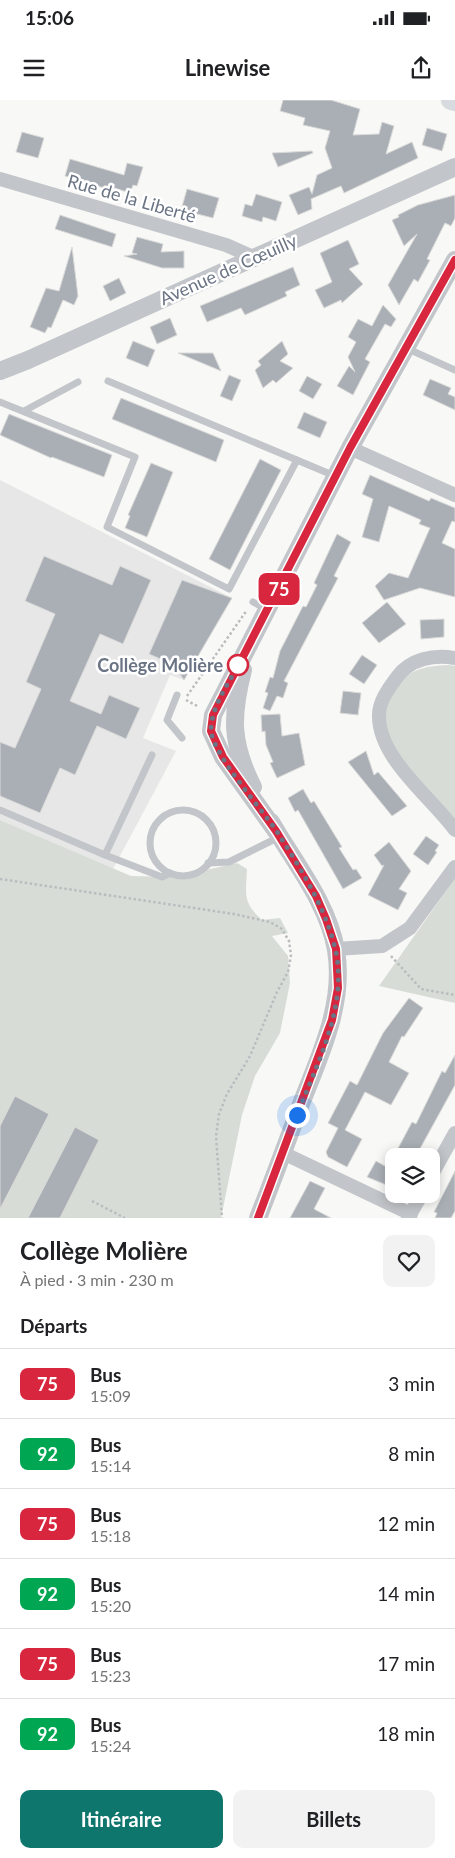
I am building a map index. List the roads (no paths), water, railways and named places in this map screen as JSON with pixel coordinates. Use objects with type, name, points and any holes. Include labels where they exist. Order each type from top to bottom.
[{"type":"main road","points":[[451,100],[455,101]]},
{"type":"street","name":"Avenue de Cœuilly","points":[[0,370],[45,353],[455,167]]},
{"type":"street","name":"Rue de la Liberté","points":[[0,179],[226,245],[253,257]]},
{"type":"street","points":[[258,1218],[332,1020],[338,988],[336,949],[316,896],[278,834],[246,774],[233,721],[245,661],[256,634],[261,606],[455,260]]},
{"type":"street","points":[[350,448],[455,495]]},
{"type":"street","points":[[256,634],[213,715],[211,731],[223,757],[278,834]]},
{"type":"street","points":[[455,658],[446,656],[423,658],[401,671],[386,692],[379,713],[382,738],[394,758],[455,830]]},
{"type":"street","points":[[336,949],[382,946],[410,928],[455,867]]},
{"type":"street","points":[[440,1160],[455,1133]]},
{"type":"street","points":[[283,1153],[409,1216],[417,1203]]},
{"type":"lane","points":[[406,348],[455,370]]},
{"type":"lane","points":[[108,381],[335,476]]},
{"type":"lane","points":[[24,411],[78,382]]},
{"type":"lane","points":[[0,402],[135,456],[107,527],[229,589],[297,460]]},
{"type":"lane","points":[[176,695],[168,720],[182,738]]},
{"type":"lane","points":[[105,855],[152,755]]},
{"type":"lane","points":[[0,810],[162,877],[170,873]]},
{"type":"lane","points":[[178,811],[195,813],[209,824],[215,839],[213,856],[208,863],[195,874],[187,876],[170,873],[156,863],[150,847],[152,831],[157,823],[170,813],[178,811]]},
{"type":"lane","points":[[208,863],[229,862],[278,834]]},
{"type":"place","name":"Collège Molière","points":[[238,665]]}]
